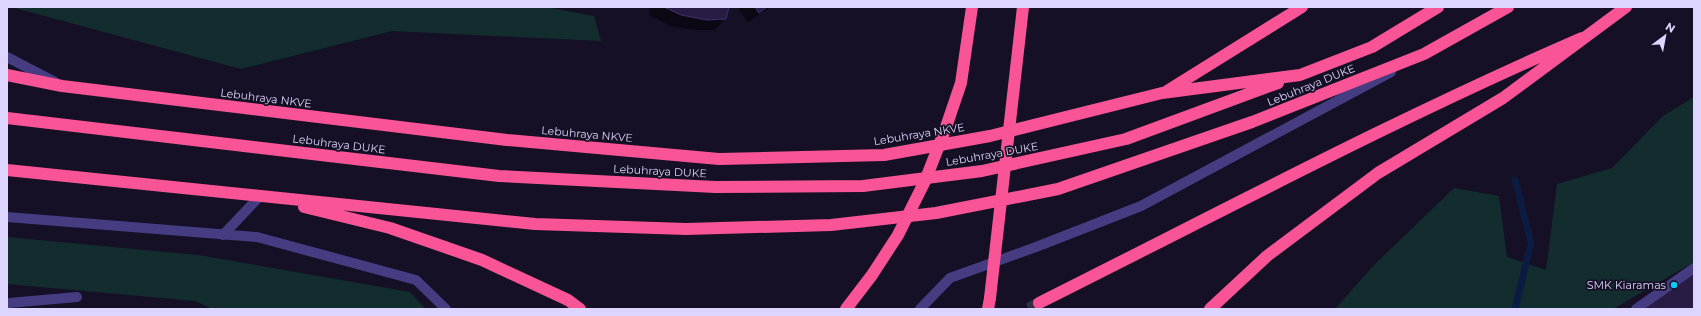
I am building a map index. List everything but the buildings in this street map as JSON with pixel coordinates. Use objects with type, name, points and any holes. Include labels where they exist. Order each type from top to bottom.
[{"type":"highway","points":[[846,309],[872,275],[898,235],[925,181],[961,83],[972,7]]},
{"type":"highway","points":[[989,304],[1024,7]]},
{"type":"highway","points":[[1162,93],[1302,7]]},
{"type":"highway","name":"Lebuhraya DUKE","points":[[7,118],[499,176],[715,186],[863,186],[982,171],[1126,139],[1372,47],[1438,7]]},
{"type":"highway","name":"Lebuhraya DUKE","points":[[260,196],[536,224],[678,229],[831,225],[936,213],[1058,189],[1252,122],[1424,54],[1508,7]]},
{"type":"highway","points":[[1210,309],[1267,256],[1378,173],[1503,98],[1582,38],[1626,7]]},
{"type":"highway","points":[[1039,303],[1373,135],[1493,77],[1582,38]]},
{"type":"highway","name":"Lebuhraya NKVE","points":[[7,75],[62,86],[507,140],[719,158],[884,155],[990,136],[1162,93]]},
{"type":"highway","name":"Lebuhraya DUKE","points":[[1162,93],[1300,75]]},
{"type":"highway","points":[[7,170],[260,196],[390,228],[482,260],[568,300],[580,309]]},
{"type":"lane","points":[[920,309],[950,278],[1036,247],[1141,206],[1424,54]]},
{"type":"lane","points":[[7,57],[62,86]]},
{"type":"lane","points":[[223,235],[260,196]]},
{"type":"lane","points":[[7,217],[258,237],[416,280],[446,309]]},
{"type":"lane","points":[[1636,309],[1694,268]]},
{"type":"lane","points":[[7,305],[8,303],[77,297]]},
{"type":"green space","points":[[11,7],[545,7],[594,16],[601,41],[392,31],[241,69]]},
{"type":"green space","points":[[1694,97],[1694,262],[1613,309],[1335,309],[1373,266],[1454,188],[1499,196],[1507,257],[1546,270],[1557,184],[1612,168],[1663,116]]},
{"type":"green space","points":[[7,237],[198,255],[410,292],[426,309],[212,309],[195,301],[7,284]]},
{"type":"waterway","points":[[1515,180],[1531,243],[1515,309]]},
{"type":"tunnel","points":[[1029,309],[1039,303]]},
{"type":"place","name":"SMK Kiaramas","points":[[1674,285]]}]
